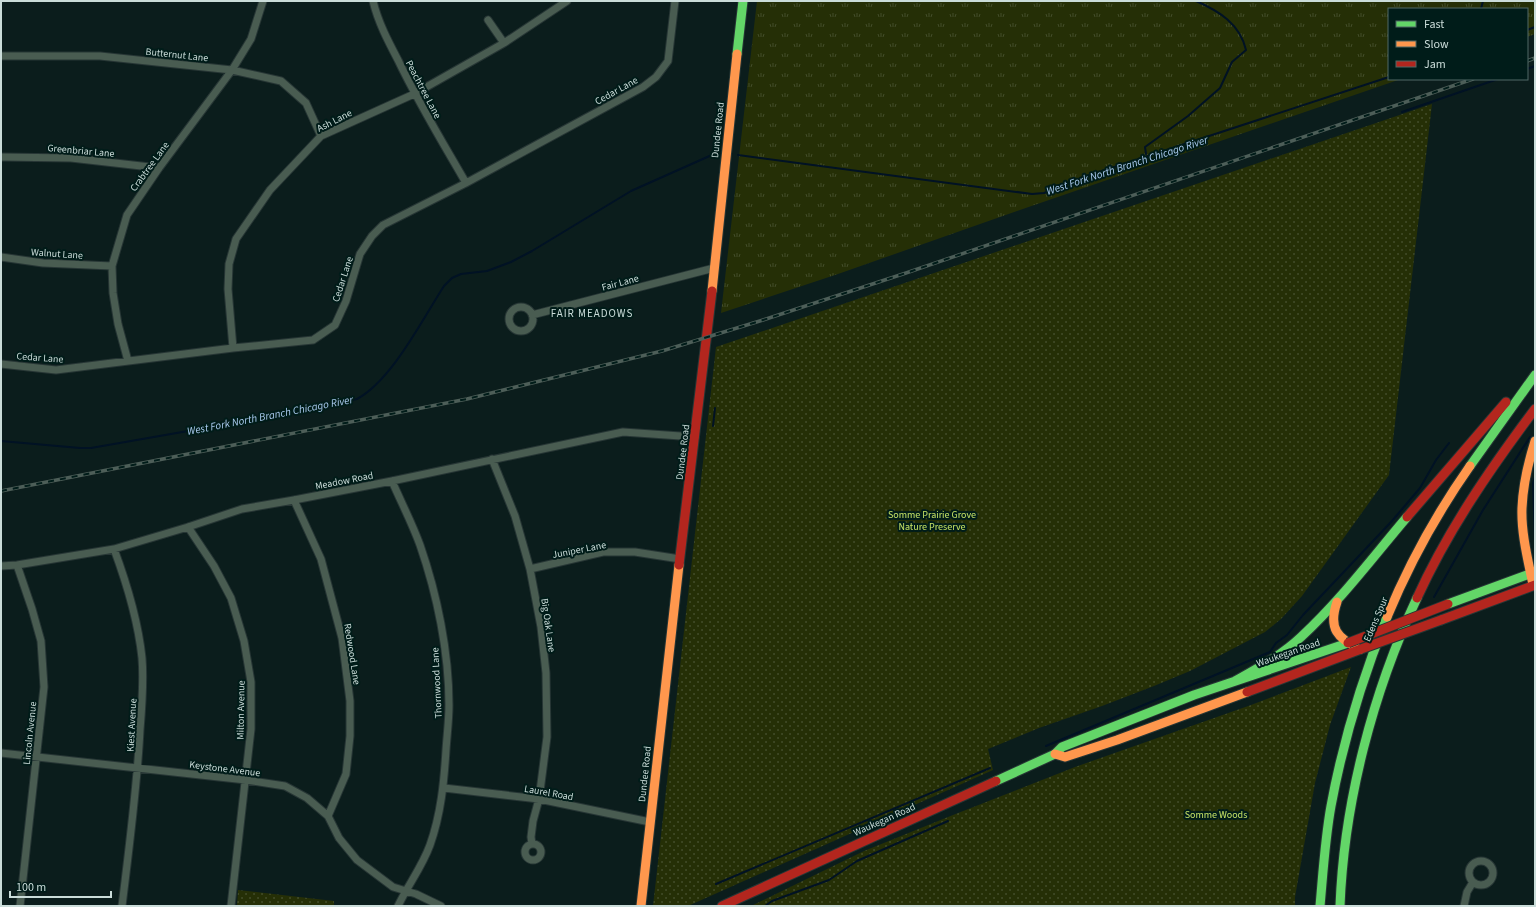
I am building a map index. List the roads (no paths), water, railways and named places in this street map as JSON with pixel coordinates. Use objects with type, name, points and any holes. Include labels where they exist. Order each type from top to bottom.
[{"type":"main road","name":"Dundee Road","points":[[641,906],[680,559],[707,337],[743,1]]},
{"type":"main road","points":[[1235,681],[1269,662],[1301,637],[1339,597],[1535,367]]},
{"type":"main road","name":"Edens Spur","points":[[1320,906],[1321,881],[1326,838],[1344,746],[1360,691],[1387,618],[1412,564],[1447,500],[1468,467],[1535,374]]},
{"type":"main road","points":[[1340,906],[1340,883],[1344,848],[1360,767],[1373,713],[1396,648],[1419,594],[1461,514],[1489,471],[1535,409]]},
{"type":"main road","points":[[1534,585],[1524,543],[1522,509],[1527,466],[1535,441]]},
{"type":"main road","name":"Waukegan Road","points":[[722,906],[1055,754],[1062,747],[1170,704],[1348,643],[1532,573]]},
{"type":"main road","name":"Waukegan Road","points":[[1055,754],[1065,757],[1117,740],[1534,585]]},
{"type":"main road","points":[[1339,597],[1332,612],[1332,624],[1340,638],[1361,650]]},
{"type":"main road","points":[[642,892],[649,906]]},
{"type":"street","name":"Crabtree Lane","points":[[128,361],[118,324],[113,293],[112,266],[127,215],[159,168],[232,70],[252,39],[263,1]]},
{"type":"street","name":"Peachtree Lane","points":[[373,1],[376,13],[387,39],[414,94],[466,183]]},
{"type":"street","name":"Ash Lane","points":[[232,348],[228,289],[230,264],[236,239],[270,190],[321,136],[414,94],[504,43],[567,1]]},
{"type":"street","name":"Cedar Lane","points":[[1,364],[56,370],[232,348],[313,340],[335,325],[346,301],[360,254],[372,236],[383,225],[466,183],[643,87],[656,77],[668,61],[675,1]]},
{"type":"street","points":[[488,20],[504,43]]},
{"type":"street","name":"Butternut Lane","points":[[1,56],[100,56],[232,70],[280,81],[306,103],[321,136]]},
{"type":"street","name":"Greenbriar Lane","points":[[1,157],[71,158],[159,168]]},
{"type":"street","name":"Walnut Lane","points":[[1,257],[42,262],[112,266]]},
{"type":"street","name":"Fair Lane","points":[[532,315],[714,268]]},
{"type":"street","name":"Meadow Road","points":[[1,566],[17,565],[114,549],[242,509],[392,481],[623,432],[695,437]]},
{"type":"street","name":"Big Oak Lane","points":[[492,459],[515,516],[530,569],[541,627],[546,673],[547,737],[539,799],[533,821],[532,844]]},
{"type":"street","name":"Thornwood Lane","points":[[392,481],[420,544],[435,594],[445,648],[449,704],[444,788],[438,819],[430,845],[420,868],[405,891],[398,906]]},
{"type":"street","name":"Redwood Lane","points":[[294,500],[321,559],[342,638],[350,701],[350,736],[346,774],[328,816]]},
{"type":"street","name":"Milton Avenue","points":[[188,527],[214,566],[231,598],[244,641],[251,682],[251,729],[232,906]]},
{"type":"street","name":"Kiest Avenue","points":[[114,549],[129,591],[137,624],[142,657],[143,691],[138,769],[122,906]]},
{"type":"street","name":"Juniper Lane","points":[[530,569],[603,552],[635,552],[680,559]]},
{"type":"street","name":"Lincoln Avenue","points":[[17,565],[32,609],[40,641],[44,687],[20,906]]},
{"type":"street","name":"Keystone Avenue","points":[[1,753],[246,780],[285,786],[307,798],[328,816],[339,838],[357,860],[393,887],[416,894],[441,906]]},
{"type":"street","name":"Laurel Road","points":[[444,788],[539,799],[650,822]]},
{"type":"street","points":[[1464,906],[1467,892],[1473,882]]},
{"type":"waterway","points":[[1146,154],[1145,147],[1188,116],[1220,88],[1232,62],[1246,50],[1243,41],[1234,26],[1213,9],[1196,1]]},
{"type":"waterway","points":[[1481,8],[1483,1]]},
{"type":"waterway","name":"West Fork North Branch Chicago River","points":[[1528,30],[1535,27]]},
{"type":"waterway","points":[[1528,69],[1535,66]]},
{"type":"waterway","name":"West Fork North Branch Chicago River","points":[[738,155],[1032,194],[1044,193],[1090,175],[1388,77]]},
{"type":"waterway","points":[[1402,112],[1495,80]]},
{"type":"waterway","name":"West Fork North Branch Chicago River","points":[[1,441],[91,448],[228,424],[357,399],[370,390],[394,364],[416,332],[444,286],[452,278],[461,274],[487,271],[511,262],[532,251],[631,191],[714,154]]},
{"type":"waterway","points":[[713,426],[715,408]]},
{"type":"waterway","points":[[1434,597],[1483,510],[1530,437]]},
{"type":"waterway","points":[[1046,746],[1270,652],[1276,643],[1287,635],[1303,615],[1392,521],[1420,488],[1436,460],[1449,443]]},
{"type":"waterway","points":[[1535,477],[1533,483],[1535,540]]},
{"type":"waterway","points":[[716,884],[990,768]]},
{"type":"waterway","points":[[765,906],[772,901],[829,880],[857,861],[948,821]]},
{"type":"railway","points":[[1528,61],[1535,58]]},
{"type":"railway","points":[[1,491],[467,399],[662,351],[763,320],[906,273],[1470,80]]},
{"type":"district","name":"FAIR MEADOWS","points":[[592,313]]},
{"type":"park label","name":"Somme Prairie Grove Nature Preserve","points":[[932,520]]},
{"type":"park label","name":"Somme Woods","points":[[1216,814]]}]
